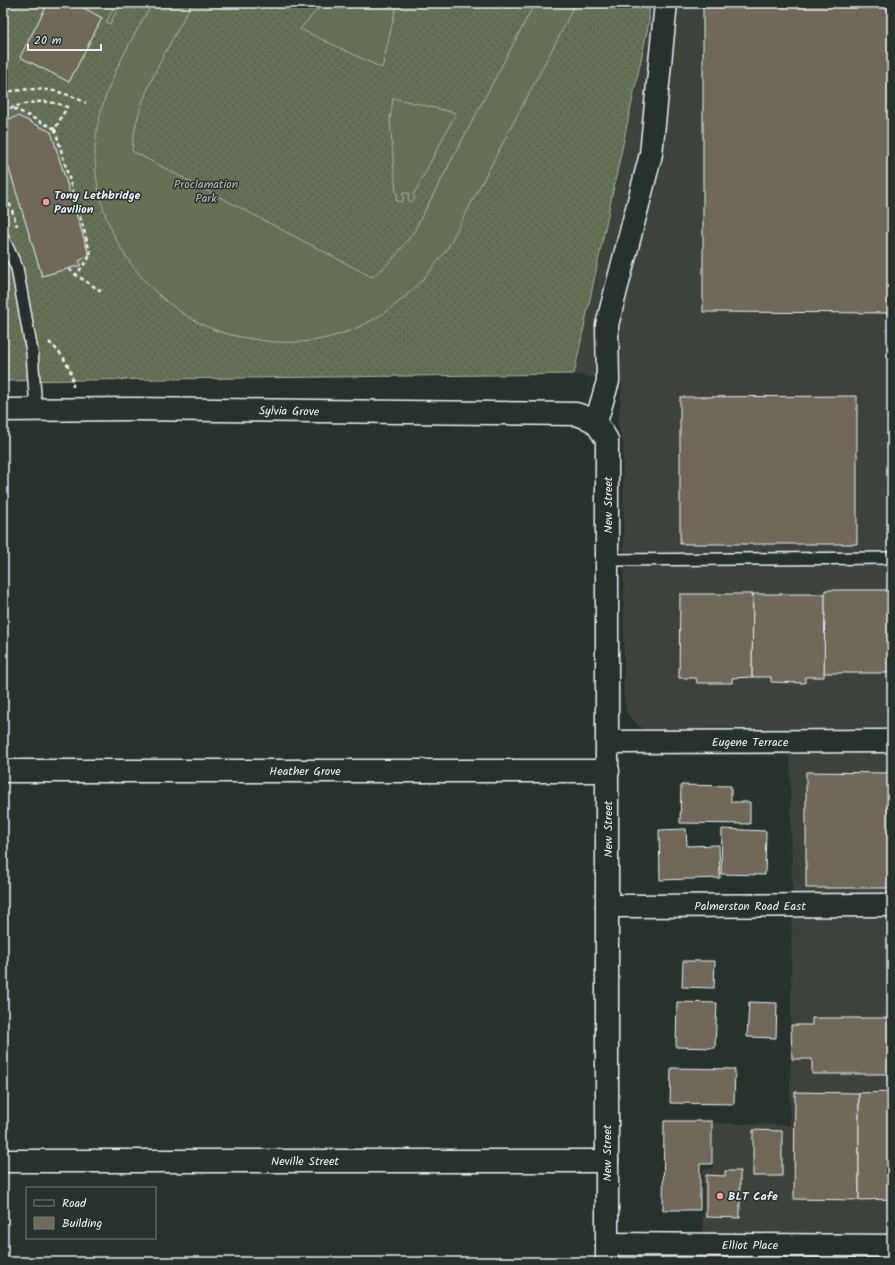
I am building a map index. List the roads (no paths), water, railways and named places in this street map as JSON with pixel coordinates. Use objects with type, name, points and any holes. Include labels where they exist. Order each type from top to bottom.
[{"type":"street","points":[[596,422],[608,381],[607,325],[651,154],[666,3]]},
{"type":"street","name":"Sylvia Grove","points":[[3,410],[149,409],[576,414],[596,422]]},
{"type":"street","name":"New Street","points":[[596,422],[607,440],[607,1253]]},
{"type":"street","name":"Eugene Terrace","points":[[608,742],[892,741]]},
{"type":"street","name":"Heather Grove","points":[[3,771],[608,771]]},
{"type":"street","name":"Palmerston Road East","points":[[607,906],[892,906]]},
{"type":"street","name":"Neville Street","points":[[3,1161],[607,1161]]},
{"type":"street","name":"Elliot Place","points":[[607,1253],[892,1246]]},
{"type":"lane","points":[[3,238],[17,268],[32,352],[36,410]]},
{"type":"lane","points":[[608,560],[892,558]]},
{"type":"place","name":"Tony Lethbridge Pavilion","points":[[46,202]]},
{"type":"place","name":"BLT Cafe","points":[[720,1196]]},
{"type":"park label","name":"Proclamation Park","points":[[206,191]]}]
